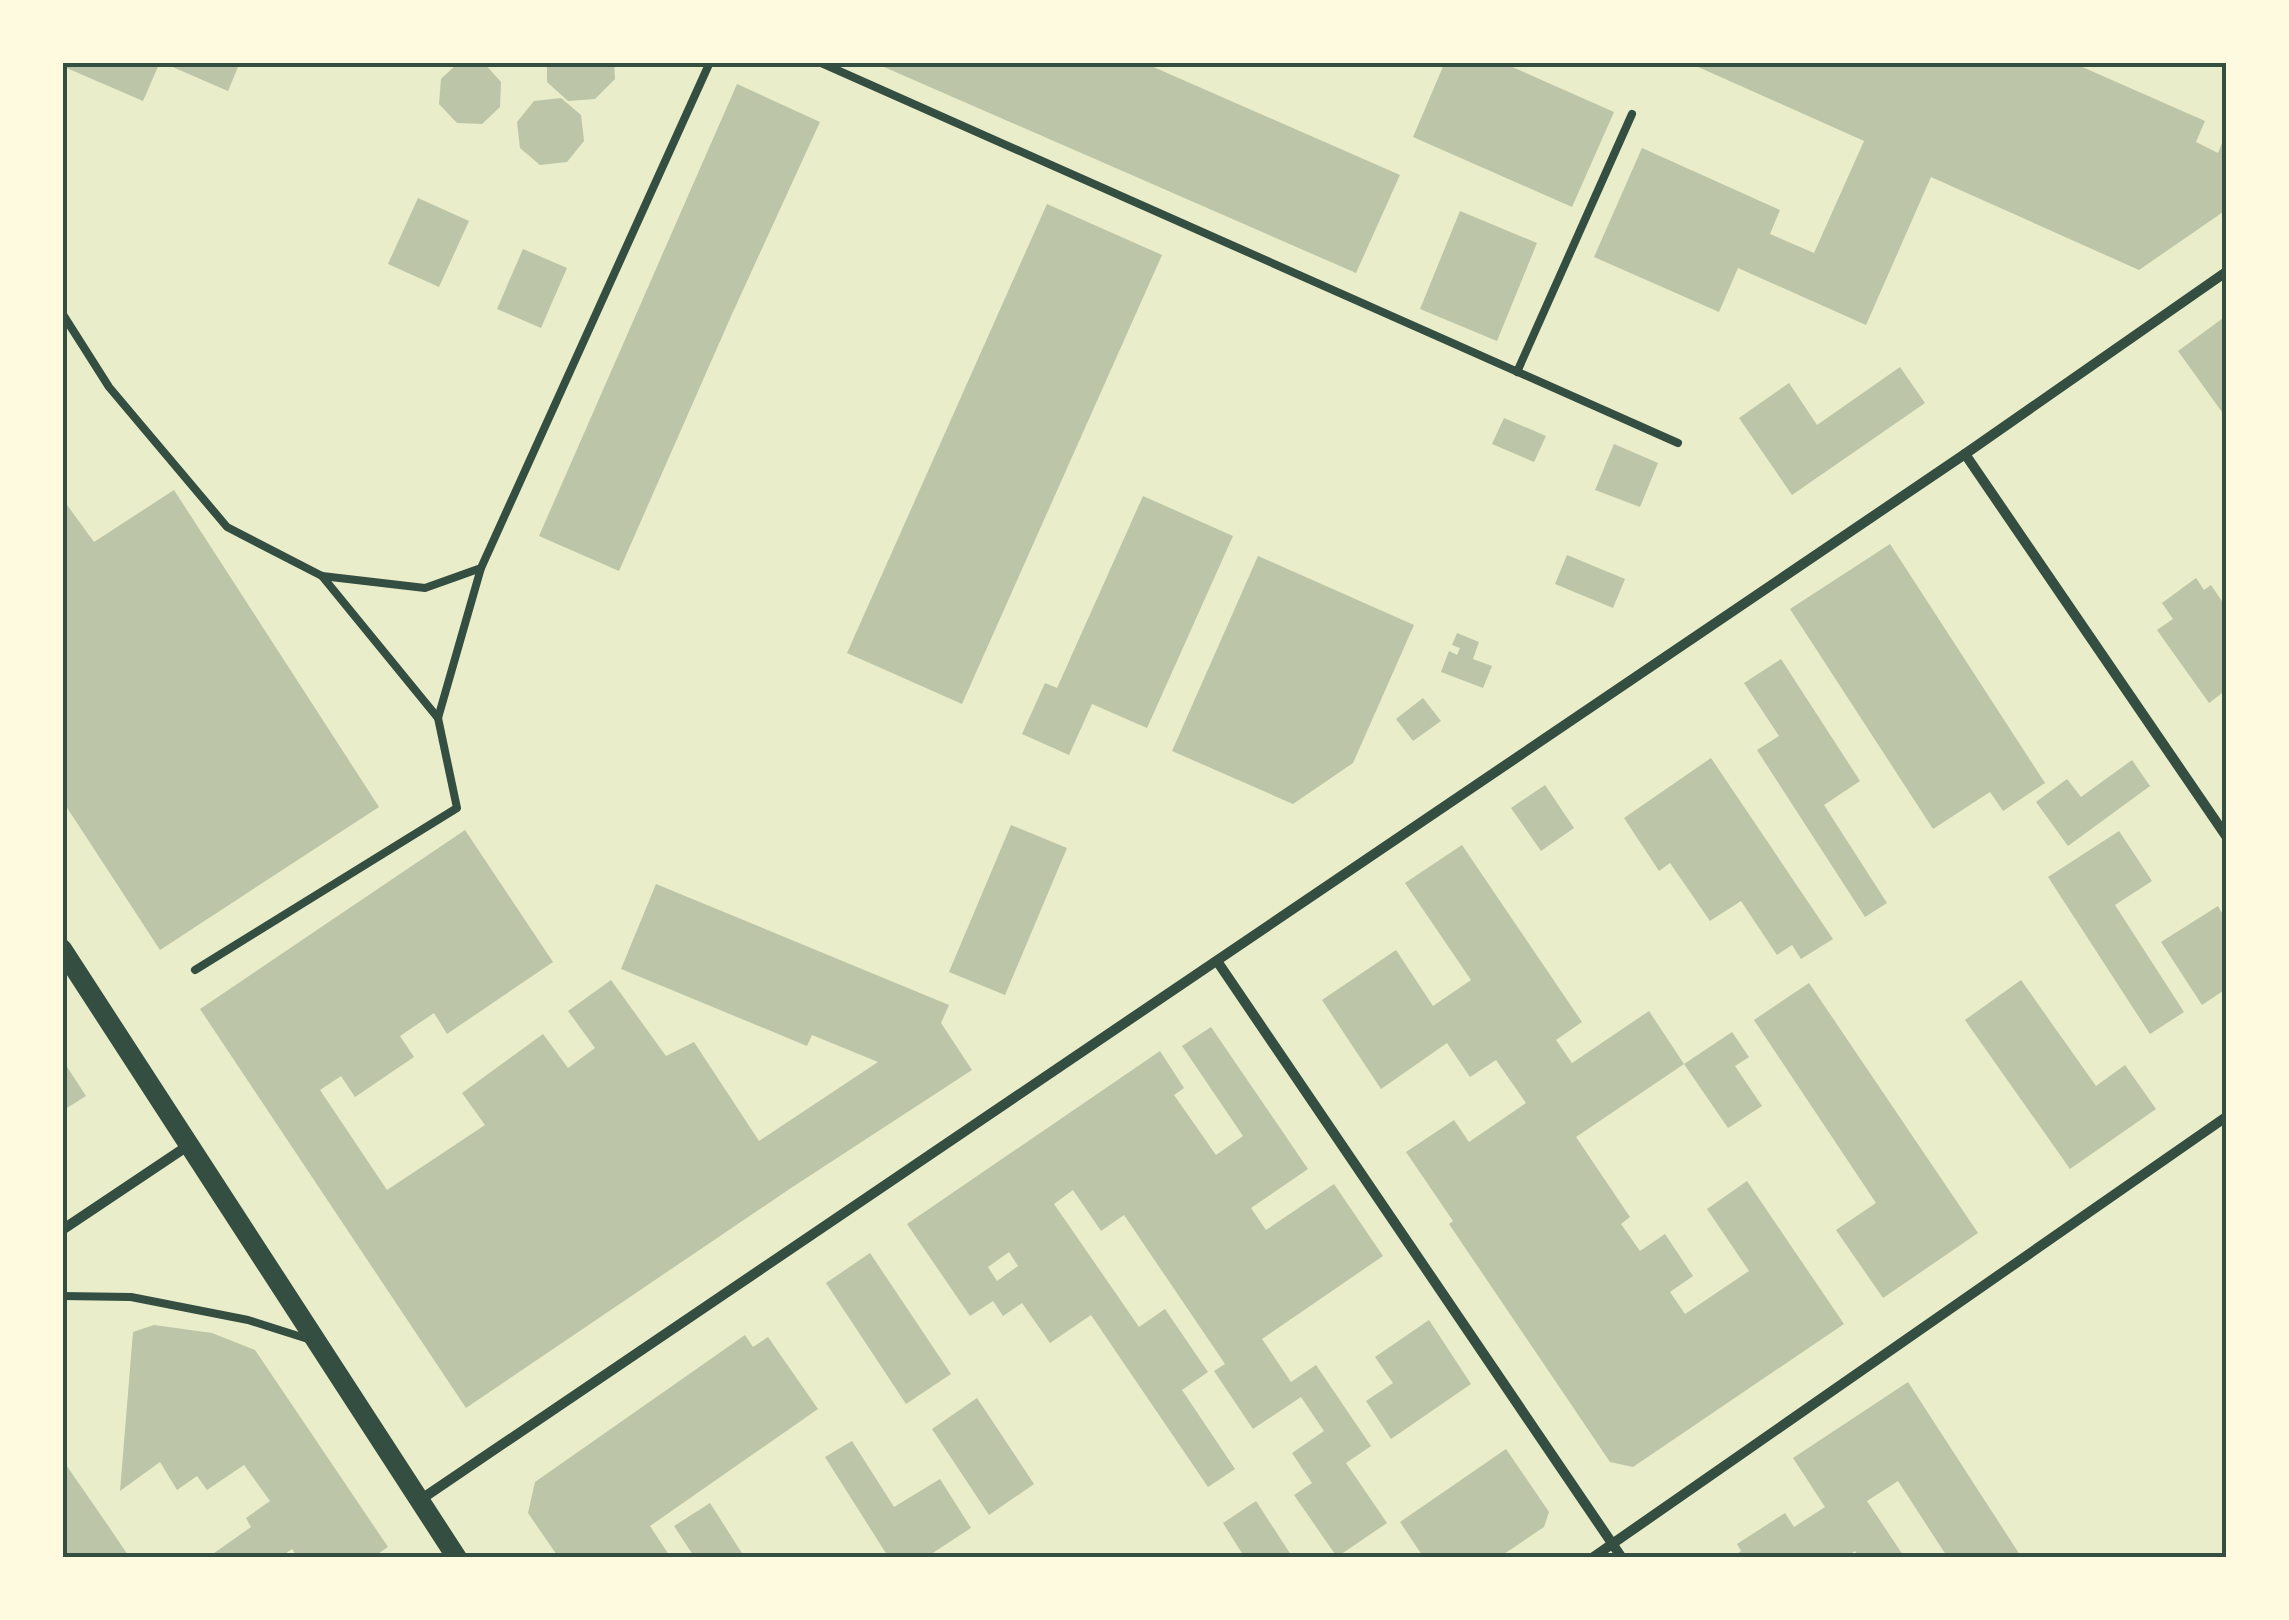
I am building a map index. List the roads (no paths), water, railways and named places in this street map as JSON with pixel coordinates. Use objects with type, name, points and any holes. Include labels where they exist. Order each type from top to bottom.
[{"type":"main road","points":[[62,949],[458,1558]]},
{"type":"street","points":[[419,1500],[1217,962],[2226,272]]},
{"type":"street","points":[[1964,454],[2226,836]]},
{"type":"street","points":[[1217,962],[1622,1558]]},
{"type":"street","points":[[1592,1558],[2226,1117]]},
{"type":"street","points":[[62,1230],[189,1145]]},
{"type":"lane","points":[[438,718],[482,568],[710,62]]},
{"type":"lane","points":[[819,62],[1678,443]]},
{"type":"lane","points":[[1517,372],[1632,114]]},
{"type":"lane","points":[[62,313],[109,387],[228,526],[322,576],[425,588],[482,568]]},
{"type":"lane","points":[[195,970],[458,808],[438,718],[322,576]]},
{"type":"lane","points":[[62,1296],[131,1296],[248,1320],[321,1344]]}]
